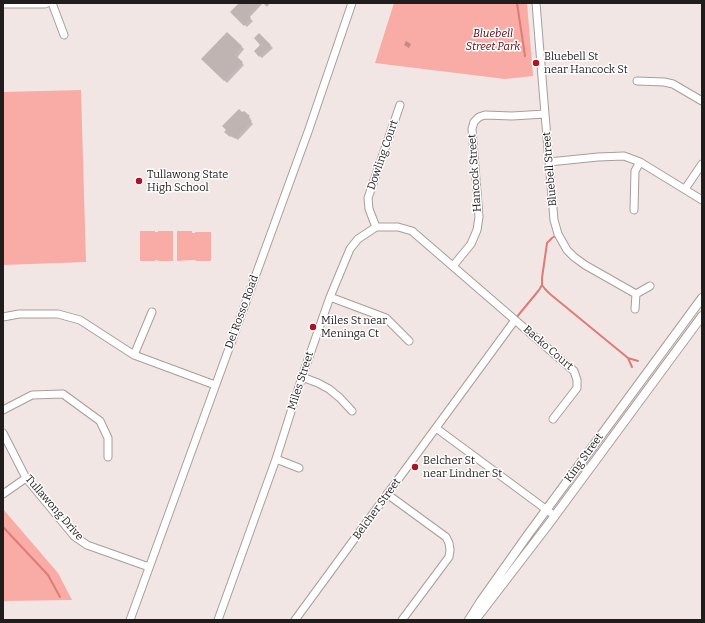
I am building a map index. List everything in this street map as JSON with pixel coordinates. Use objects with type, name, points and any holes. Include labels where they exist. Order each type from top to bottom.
[{"type":"main road","name":"King Street","points":[[469,620],[546,509],[702,298]]},
{"type":"main road","name":"King Street","points":[[475,620],[555,516],[702,316]]},
{"type":"street","points":[[3,4],[47,3]]},
{"type":"street","points":[[52,3],[64,35]]},
{"type":"street","name":"Del Rosso Road","points":[[130,620],[309,129],[352,3]]},
{"type":"street","name":"Bluebell Street","points":[[536,3],[554,220],[558,234],[567,250],[585,265],[636,294]]},
{"type":"street","points":[[637,81],[664,82],[673,84],[702,101]]},
{"type":"street","name":"Dowling Court","points":[[376,227],[369,209],[368,198],[400,105]]},
{"type":"street","name":"Hancock Street","points":[[453,266],[471,244],[477,230],[479,217],[472,129],[474,122],[479,117],[485,115],[512,116],[545,114]]},
{"type":"street","points":[[549,162],[624,156],[640,162],[702,200]]},
{"type":"street","points":[[634,210],[635,171],[640,162]]},
{"type":"street","points":[[684,189],[702,164]]},
{"type":"street","points":[[376,227],[398,227],[412,231],[515,320]]},
{"type":"street","name":"Miles Street","points":[[218,620],[276,459],[302,376],[330,297],[350,249],[358,239],[376,227]]},
{"type":"street","points":[[635,309],[636,294],[650,286]]},
{"type":"street","points":[[330,297],[386,318],[409,340]]},
{"type":"street","points":[[134,355],[152,312]]},
{"type":"street","points":[[3,317],[19,314],[58,314],[80,320],[134,355],[215,385]]},
{"type":"street","name":"Backo Court","points":[[515,320],[574,371],[577,380],[576,388],[553,419]]},
{"type":"street","name":"Belcher Street","points":[[295,620],[515,320]]},
{"type":"street","points":[[302,376],[329,389],[352,411]]},
{"type":"street","points":[[3,410],[32,395],[63,394],[100,421],[108,438],[108,456]]},
{"type":"street","points":[[436,428],[555,516]]},
{"type":"street","name":"Tullawong Drive","points":[[3,433],[26,478],[74,536],[86,545],[149,567]]},
{"type":"street","points":[[276,459],[299,468]]},
{"type":"street","points":[[3,494],[26,478]]},
{"type":"street","points":[[388,494],[446,537],[450,550],[449,557],[402,620]]},
{"type":"green space","name":"Bluebell Street Park","points":[[394,3],[527,3],[533,76],[505,79],[375,63]]},
{"type":"green space","points":[[81,90],[86,262],[3,265],[3,92]]},
{"type":"green space","points":[[140,231],[173,231],[173,261],[140,261]]},
{"type":"green space","points":[[177,231],[192,231],[192,233],[211,232],[211,261],[177,261]]},
{"type":"green space","points":[[3,509],[58,573],[72,600],[3,601]]},
{"type":"building","points":[[239,3],[259,3],[248,15],[251,18],[244,26],[230,12]]},
{"type":"building","points":[[227,32],[242,46],[235,55],[243,62],[224,81],[201,59]]},
{"type":"building","points":[[259,33],[271,45],[259,57],[254,51],[260,45],[254,38]]},
{"type":"building","points":[[239,109],[250,116],[248,118],[252,121],[235,139],[232,135],[230,137],[224,132],[226,130],[222,126]]},
{"type":"waterway","points":[[517,3],[525,56]]},
{"type":"waterway","points":[[557,235],[547,243],[542,285],[550,294],[628,358],[638,361]]},
{"type":"waterway","points":[[516,318],[542,285]]},
{"type":"waterway","points":[[628,358],[632,367]]},
{"type":"waterway","points":[[3,527],[48,575],[60,597]]},
{"type":"place","name":"Bluebell St near Hancock St","points":[[536,63]]},
{"type":"place","name":"Tullawong State High School","points":[[139,181]]},
{"type":"place","name":"Miles St near Meninga Ct","points":[[313,327]]},
{"type":"place","name":"Belcher St near Lindner St","points":[[415,467]]}]
